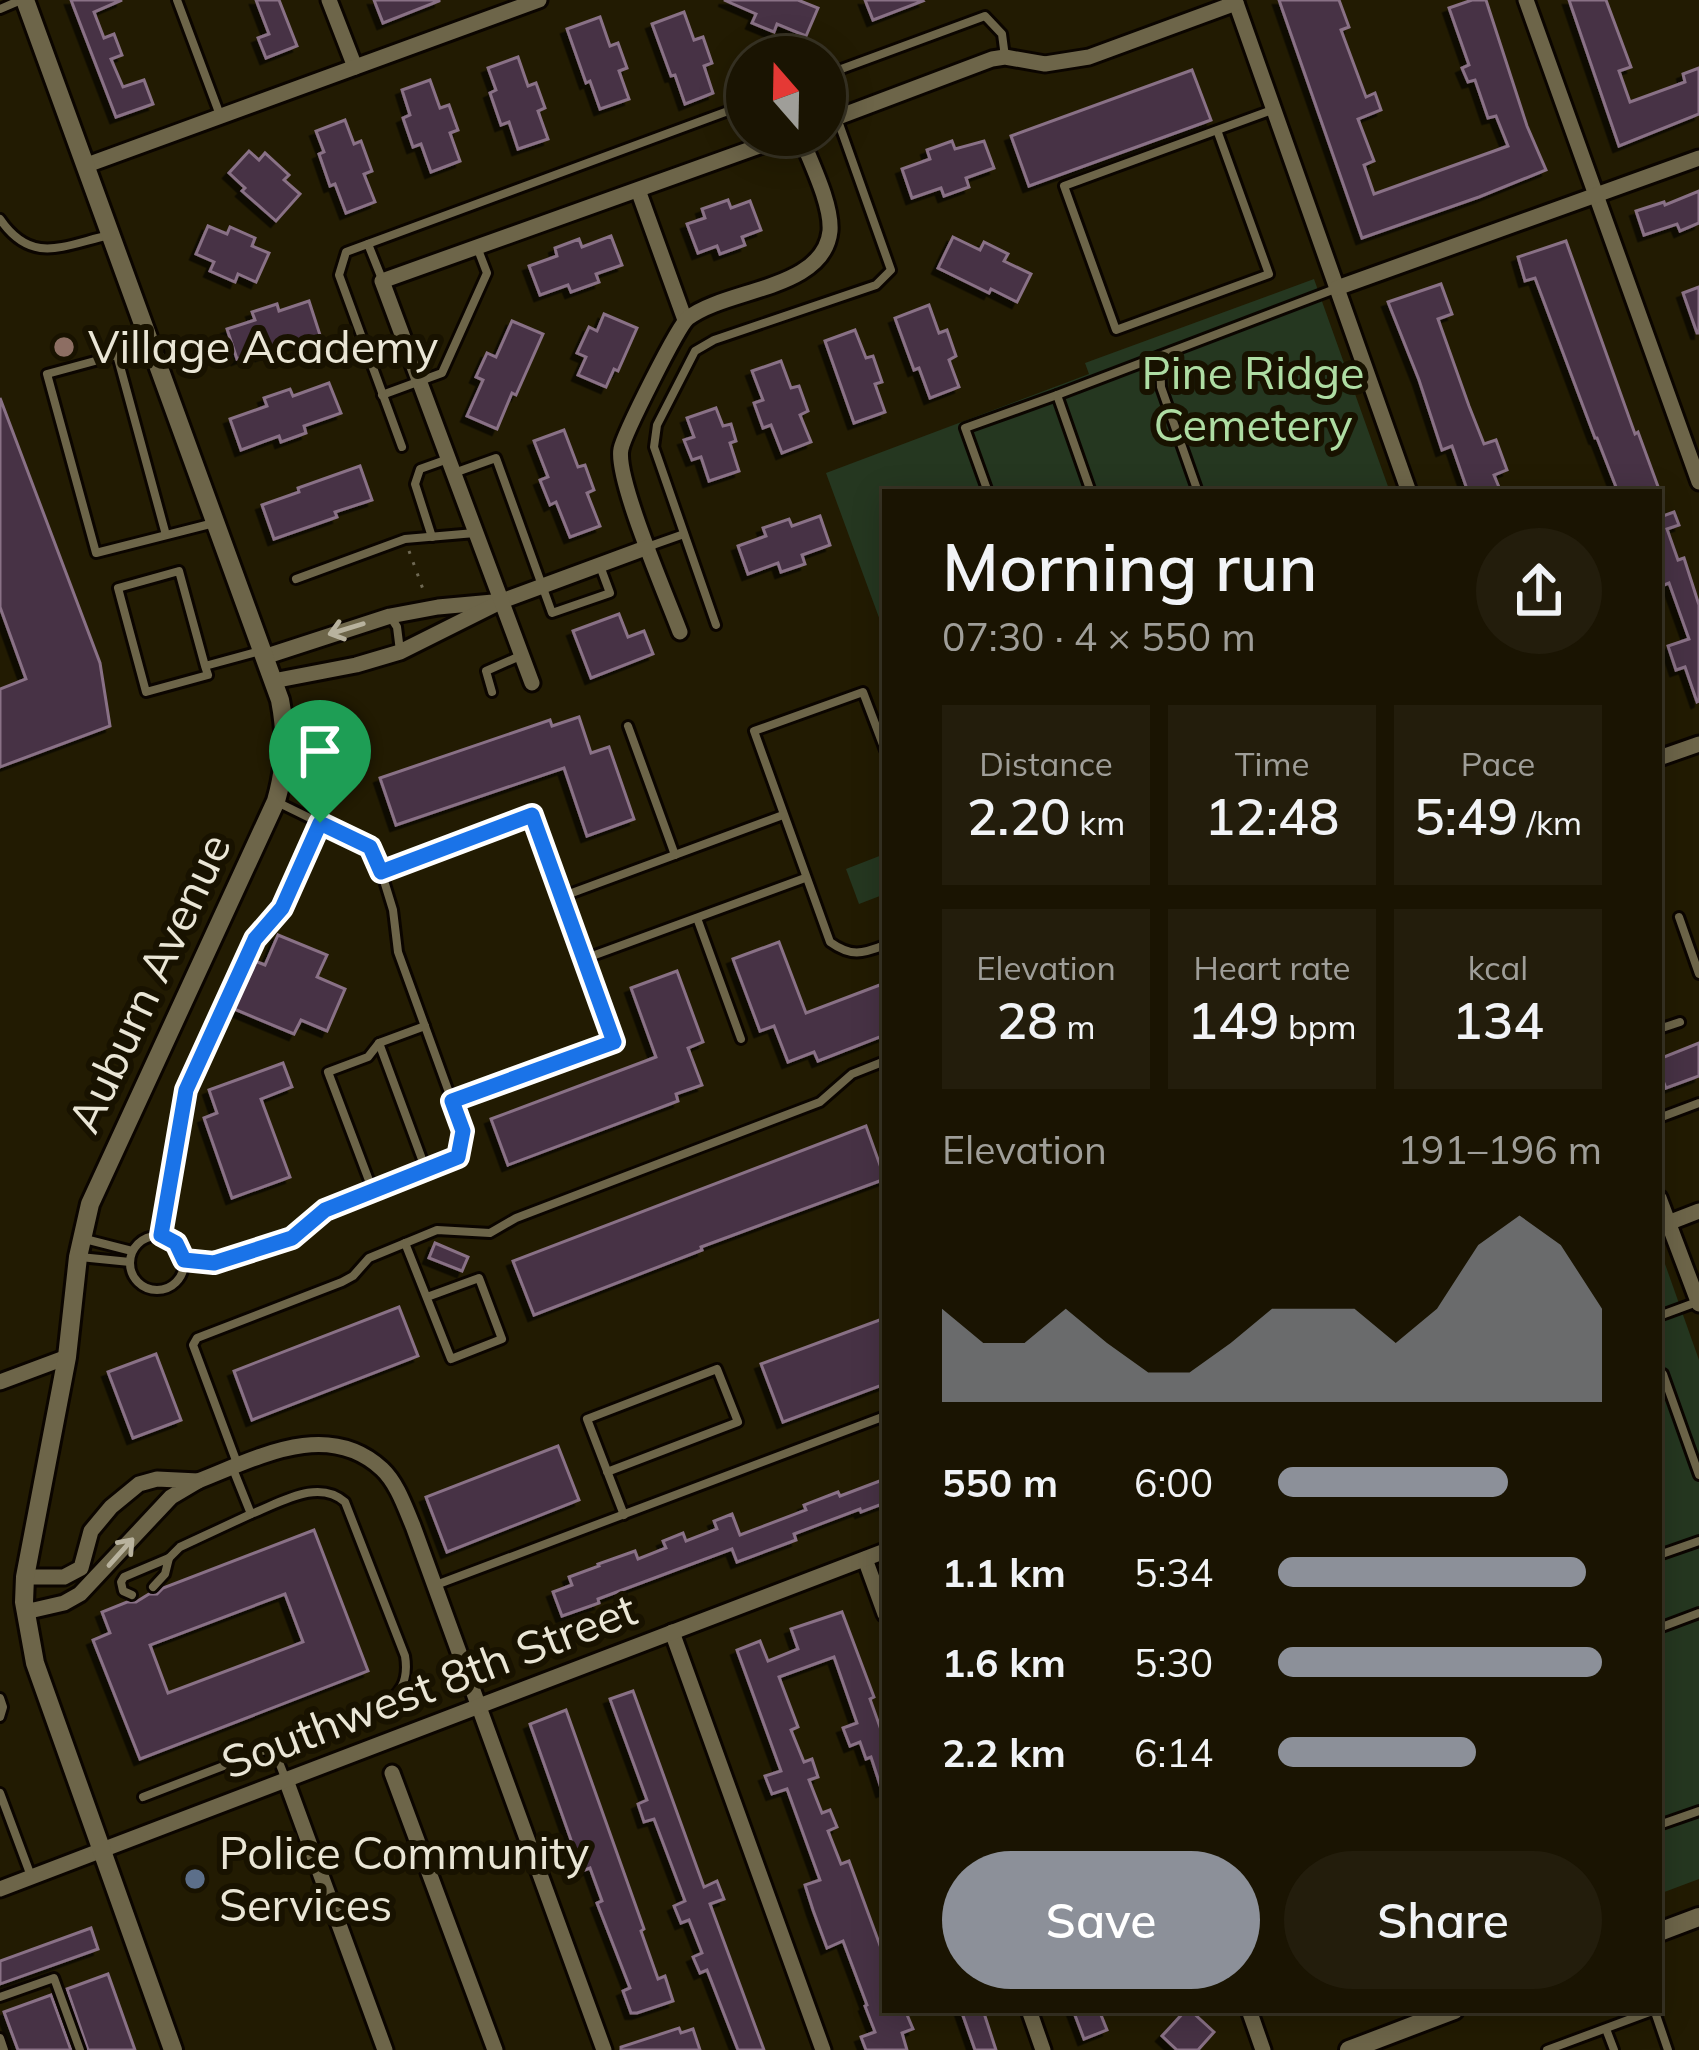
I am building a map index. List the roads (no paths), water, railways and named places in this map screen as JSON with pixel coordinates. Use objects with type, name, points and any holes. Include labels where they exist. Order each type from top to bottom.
[{"type":"street","name":"Auburn Avenue","points":[[23,0],[280,700],[286,749],[276,801],[90,1204],[67,1357],[25,1577],[25,1612],[35,1663],[173,2050]]},
{"type":"street","points":[[329,0],[355,67]]},
{"type":"street","points":[[87,165],[539,0]]},
{"type":"street","points":[[1526,0],[1699,482]]},
{"type":"street","points":[[846,115],[1005,57],[1045,64],[1088,57],[1236,1],[1408,489]]},
{"type":"street","points":[[532,683],[382,281],[732,156]]},
{"type":"street","points":[[680,632],[625,486],[620,451],[685,320],[803,272],[822,254],[830,216],[808,156]]},
{"type":"street","points":[[1337,288],[1699,158]]},
{"type":"street","points":[[638,190],[685,320]]},
{"type":"street","points":[[273,681],[400,652],[502,602],[649,547]]},
{"type":"street","points":[[263,654],[390,616],[502,602]]},
{"type":"street","points":[[1662,757],[1699,744]]},
{"type":"street","points":[[1662,1206],[1698,1303]]},
{"type":"street","points":[[1668,1223],[1699,1211]]},
{"type":"street","points":[[0,1382],[67,1357]]},
{"type":"street","points":[[25,1612],[80,1594],[171,1497],[235,1466],[312,1442],[357,1453],[383,1470],[399,1494],[435,1586],[604,2050]]},
{"type":"street","points":[[25,1577],[64,1577],[81,1568],[92,1531],[139,1484],[198,1481]]},
{"type":"street","name":"Southwest 8th Street","points":[[0,1889],[882,1552]]},
{"type":"street","points":[[865,1559],[882,1605]]},
{"type":"street","points":[[672,1632],[824,2050]]},
{"type":"street","points":[[392,1773],[495,2050]]},
{"type":"street","points":[[286,1780],[385,2050]]},
{"type":"street","points":[[1662,1931],[1699,1917]]},
{"type":"street","points":[[1030,2013],[1043,2050]]},
{"type":"street","points":[[1250,2013],[1263,2050]]},
{"type":"street","points":[[1349,2050],[1378,2044],[1447,2013]]},
{"type":"lane","points":[[0,9],[23,0]]},
{"type":"lane","points":[[177,0],[220,116]]},
{"type":"lane","points":[[846,67],[985,16],[1001,34],[1005,57]]},
{"type":"lane","points":[[1217,130],[1269,274],[1116,330],[1064,186],[1274,109]]},
{"type":"lane","points":[[402,447],[339,275],[346,252],[726,112]]},
{"type":"lane","points":[[716,626],[654,447],[658,425],[695,351],[714,340],[876,285],[891,270],[845,156]]},
{"type":"lane","points":[[0,218],[24,244],[42,250],[112,234]]},
{"type":"lane","points":[[368,244],[382,281]]},
{"type":"lane","points":[[382,395],[442,373],[488,273],[477,247]]},
{"type":"lane","points":[[987,489],[965,428],[1337,288]]},
{"type":"lane","points":[[166,535],[117,355],[47,374],[96,553],[214,523]]},
{"type":"lane","points":[[1160,356],[1160,387],[1197,489]]},
{"type":"lane","points":[[1057,395],[1090,489]]},
{"type":"lane","points":[[432,537],[415,484],[420,470],[496,458],[553,614],[610,593],[600,565]]},
{"type":"lane","points":[[296,579],[405,539],[476,533]]},
{"type":"lane","points":[[649,547],[684,534]]},
{"type":"lane","points":[[179,571],[205,666],[208,675],[146,692],[118,588],[179,571]]},
{"type":"lane","points":[[390,616],[397,627],[400,652]]},
{"type":"lane","points":[[205,666],[263,654]]},
{"type":"lane","points":[[492,692],[486,671],[522,656]]},
{"type":"lane","points":[[882,742],[863,692],[754,731],[830,942],[845,952],[882,946]]},
{"type":"lane","points":[[628,726],[675,855]]},
{"type":"lane","points":[[184,1260],[214,1263],[292,1238],[325,1210],[458,1157],[463,1131],[398,952],[392,910],[370,847],[276,801]]},
{"type":"lane","points":[[381,872],[532,815],[614,1042],[452,1101]]},
{"type":"lane","points":[[561,897],[783,815]]},
{"type":"lane","points":[[161,1235],[186,1090],[255,939],[282,908],[320,823]]},
{"type":"lane","points":[[584,959],[805,878]]},
{"type":"lane","points":[[1679,917],[1699,974]]},
{"type":"lane","points":[[697,918],[741,1039]]},
{"type":"lane","points":[[1662,1028],[1679,1022]]},
{"type":"lane","points":[[374,1191],[328,1072],[368,1057],[379,1043],[425,1026]]},
{"type":"lane","points":[[379,1043],[426,1170]]},
{"type":"lane","points":[[250,1514],[193,1345],[197,1338],[342,1282],[369,1258],[437,1230],[490,1233],[516,1218],[820,1102],[852,1074],[882,1066]]},
{"type":"lane","points":[[1662,1117],[1699,1103]]},
{"type":"lane","points":[[161,1235],[176,1243],[184,1260],[182,1275],[170,1287],[153,1290],[133,1276],[130,1262],[132,1251],[145,1238],[161,1235]]},
{"type":"lane","points":[[405,1243],[451,1359],[502,1339],[479,1278],[428,1297]]},
{"type":"lane","points":[[80,1247],[132,1251]]},
{"type":"lane","points":[[80,1247],[130,1262]]},
{"type":"lane","points":[[1662,1315],[1698,1303]]},
{"type":"lane","points":[[1662,1304],[1674,1310]]},
{"type":"lane","points":[[607,1472],[738,1422],[717,1369],[587,1419],[623,1515]]},
{"type":"lane","points":[[1662,1374],[1699,1474]]},
{"type":"lane","points":[[435,1586],[882,1417]]},
{"type":"lane","points":[[132,1595],[123,1591],[124,1577],[250,1514],[326,1490],[345,1502],[407,1669],[406,1681],[391,1701],[142,1797]]},
{"type":"lane","points":[[1662,1555],[1699,1541]]},
{"type":"lane","points":[[152,1587],[165,1574],[169,1558]]},
{"type":"lane","points":[[1662,1627],[1699,1613]]},
{"type":"lane","points":[[0,1698],[0,1717]]},
{"type":"lane","points":[[273,1748],[286,1780]]},
{"type":"lane","points":[[0,1793],[32,1877]]},
{"type":"lane","points":[[1662,1824],[1699,1811]]},
{"type":"lane","points":[[0,1997],[54,1978],[80,2050]]},
{"type":"lane","points":[[1547,2050],[1650,2013]]},
{"type":"lane","points":[[1656,2013],[1668,2050]]},
{"type":"lane","points":[[1606,2029],[1613,2050]]},
{"type":"lane","points":[[0,2038],[4,2050]]},
{"type":"place","name":"Village Academy","points":[[64,347]]},
{"type":"place","name":"Police Community Services","points":[[195,1879]]},
{"type":"park label","name":"Pine Ridge Cemetery","points":[[1253,399]]}]
